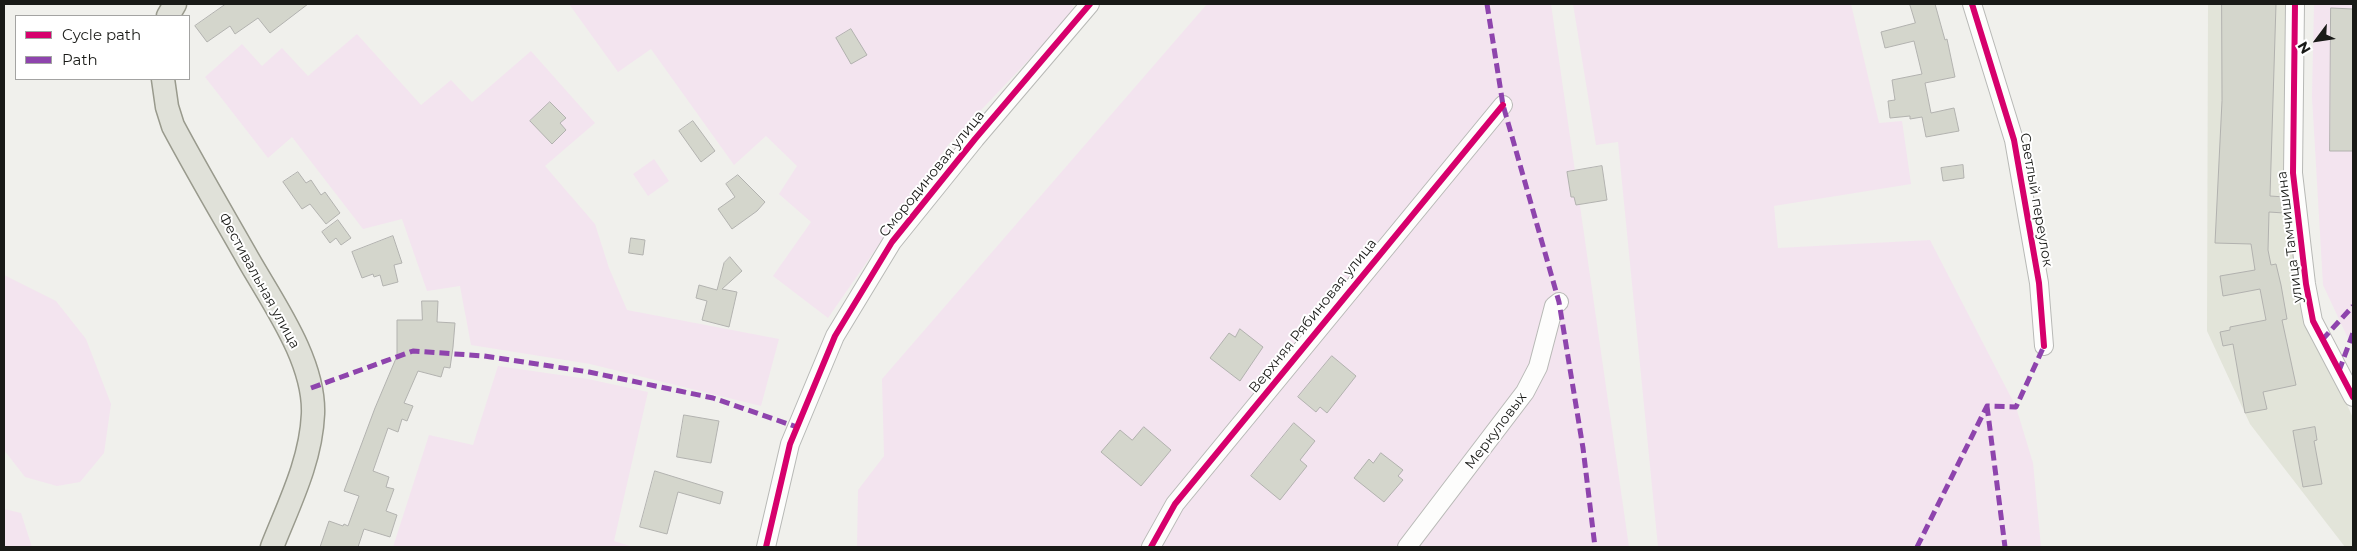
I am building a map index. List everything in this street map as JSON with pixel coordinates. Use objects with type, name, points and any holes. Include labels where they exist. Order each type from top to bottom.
[{"type":"main road","points":[[169,15],[175,4]]},
{"type":"main road","name":"Фестивальная улица","points":[[163,80],[167,106],[174,126],[288,329],[304,365],[311,388],[313,414],[306,461],[272,547]]},
{"type":"street","name":"Смородиновая улица","points":[[766,547],[790,444],[835,336],[892,242],[975,139],[1090,4]]},
{"type":"street","name":"Светлый переулок","points":[[1972,4],[2014,140],[2038,283],[2044,346]]},
{"type":"street","name":"улица Тамчишина","points":[[2295,4],[2293,173],[2306,284],[2313,321],[2353,397]]},
{"type":"street","name":"Верхняя Рябиновая улица","points":[[1151,547],[1175,504],[1503,105]]},
{"type":"street","name":"Меркуловых","points":[[1407,547],[1525,392],[1538,367],[1554,306],[1559,302]]},
{"type":"shaded area","points":[[569,4],[1071,4],[1076,10],[948,145],[828,318],[773,276],[811,222],[779,194],[797,166],[766,136],[734,165],[651,49],[618,72]]},
{"type":"shaded area","points":[[1207,4],[1551,4],[1629,547],[857,547],[858,490],[884,456],[882,379]]},
{"type":"shaded area","points":[[1573,4],[1851,4],[1879,123],[1902,121],[1911,184],[1774,206],[1778,248],[1930,240],[2016,407],[2033,463],[2041,547],[1658,547],[1618,142],[1596,145]]},
{"type":"shaded area","points":[[2208,4],[2293,4],[2288,209],[2306,312],[2353,418],[2353,547],[2345,547],[2250,424],[2207,331]]},
{"type":"shaded area","points":[[2314,4],[2353,4],[2353,349],[2323,285],[2312,97]]},
{"type":"shaded area","points":[[357,34],[421,105],[451,80],[472,102],[531,51],[595,123],[545,166],[595,224],[609,268],[627,310],[779,339],[761,406],[590,364],[471,345],[460,286],[427,291],[402,219],[363,229],[292,137],[268,158],[205,77],[242,44],[262,66],[282,48],[308,76]]},
{"type":"shaded area","points":[[654,159],[669,181],[648,196],[633,174]]},
{"type":"shaded area","points":[[4,275],[56,301],[86,339],[111,404],[104,453],[80,482],[57,486],[25,477],[4,450]]},
{"type":"shaded area","points":[[498,366],[588,379],[648,392],[614,541],[633,547],[393,547],[429,435],[473,445]]},
{"type":"shaded area","points":[[4,509],[21,513],[32,547],[4,547]]},
{"type":"building","points":[[226,4],[308,4],[270,33],[258,18],[235,34],[230,26],[207,42],[195,26]]},
{"type":"building","points":[[1910,4],[1935,4],[1945,40],[1947,39],[1955,77],[1925,83],[1931,113],[1954,108],[1959,131],[1926,137],[1922,117],[1910,119],[1910,116],[1890,118],[1888,101],[1895,100],[1892,80],[1922,74],[1914,41],[1885,48],[1881,32],[1915,23]]},
{"type":"building","points":[[2222,4],[2276,4],[2270,196],[2285,197],[2284,213],[2269,212],[2268,250],[2271,265],[2276,264],[2281,285],[2287,319],[2282,320],[2296,385],[2263,392],[2267,409],[2245,413],[2233,344],[2223,346],[2220,332],[2230,330],[2230,327],[2266,320],[2260,289],[2223,296],[2220,276],[2255,270],[2251,244],[2215,243],[2222,101]]},
{"type":"building","points":[[2331,8],[2353,9],[2353,151],[2330,151]]},
{"type":"building","points":[[851,29],[867,55],[851,64],[836,38]]},
{"type":"building","points":[[550,102],[566,118],[560,123],[566,130],[552,144],[530,121]]},
{"type":"building","points":[[693,121],[715,151],[701,162],[679,131]]},
{"type":"building","points":[[1963,165],[1964,178],[1943,181],[1941,168]]},
{"type":"building","points":[[1602,166],[1607,200],[1576,205],[1574,197],[1571,197],[1567,172]]},
{"type":"building","points":[[298,172],[306,183],[311,180],[321,195],[325,192],[340,213],[326,224],[310,204],[302,209],[283,182]]},
{"type":"building","points":[[738,175],[765,202],[757,211],[732,229],[718,209],[735,197],[726,184]]},
{"type":"building","points":[[338,220],[351,238],[341,245],[336,238],[330,243],[322,232]]},
{"type":"building","points":[[393,236],[402,263],[394,265],[398,282],[383,286],[380,275],[374,277],[373,274],[362,278],[352,252]]},
{"type":"building","points":[[631,238],[645,240],[643,255],[629,253]]},
{"type":"building","points":[[730,257],[742,271],[722,289],[737,292],[729,327],[702,320],[707,301],[696,298],[699,285],[717,290],[724,263]]},
{"type":"building","points":[[422,301],[438,301],[437,322],[455,323],[453,347],[450,368],[444,367],[441,377],[418,371],[404,403],[413,406],[407,421],[402,419],[398,432],[388,428],[373,471],[389,477],[386,487],[394,489],[386,511],[397,515],[390,537],[364,529],[358,547],[320,547],[329,521],[348,526],[359,496],[344,491],[397,356],[397,320],[422,320]]},
{"type":"building","points":[[1240,329],[1263,347],[1240,381],[1210,358],[1229,333],[1235,337]]},
{"type":"building","points":[[1332,356],[1356,376],[1327,413],[1320,407],[1316,412],[1298,397]]},
{"type":"building","points":[[684,415],[719,421],[711,463],[677,457]]},
{"type":"building","points":[[1294,423],[1315,441],[1300,460],[1307,466],[1280,500],[1251,476]]},
{"type":"building","points":[[1144,427],[1171,450],[1141,486],[1101,452],[1120,430],[1132,440]]},
{"type":"building","points":[[2315,427],[2317,440],[2314,441],[2322,484],[2303,487],[2293,431]]},
{"type":"building","points":[[1381,453],[1403,470],[1398,476],[1403,480],[1384,502],[1354,478],[1369,459],[1373,463]]},
{"type":"building","points":[[655,471],[723,492],[720,504],[678,492],[667,534],[640,527]]},
{"type":"marked path","points":[[1487,4],[1503,105],[1559,302],[1583,448],[1595,547]]},
{"type":"marked path","points":[[2322,340],[2353,306]]},
{"type":"marked path","points":[[2339,371],[2353,333]]},
{"type":"marked path","points":[[1917,547],[1987,406],[2016,407],[2044,346]]},
{"type":"marked path","points":[[311,388],[413,351],[484,356],[589,372],[713,398],[797,427]]},
{"type":"marked path","points":[[1987,406],[2005,547]]},
{"type":"cycle path","points":[[766,547],[790,444],[835,336],[892,242],[975,139],[1090,4]]},
{"type":"cycle path","points":[[1972,4],[2014,140],[2039,283],[2044,346]]},
{"type":"cycle path","points":[[2295,4],[2293,173],[2306,284],[2313,321],[2353,397]]},
{"type":"cycle path","points":[[1151,547],[1175,504],[1503,105]]}]
